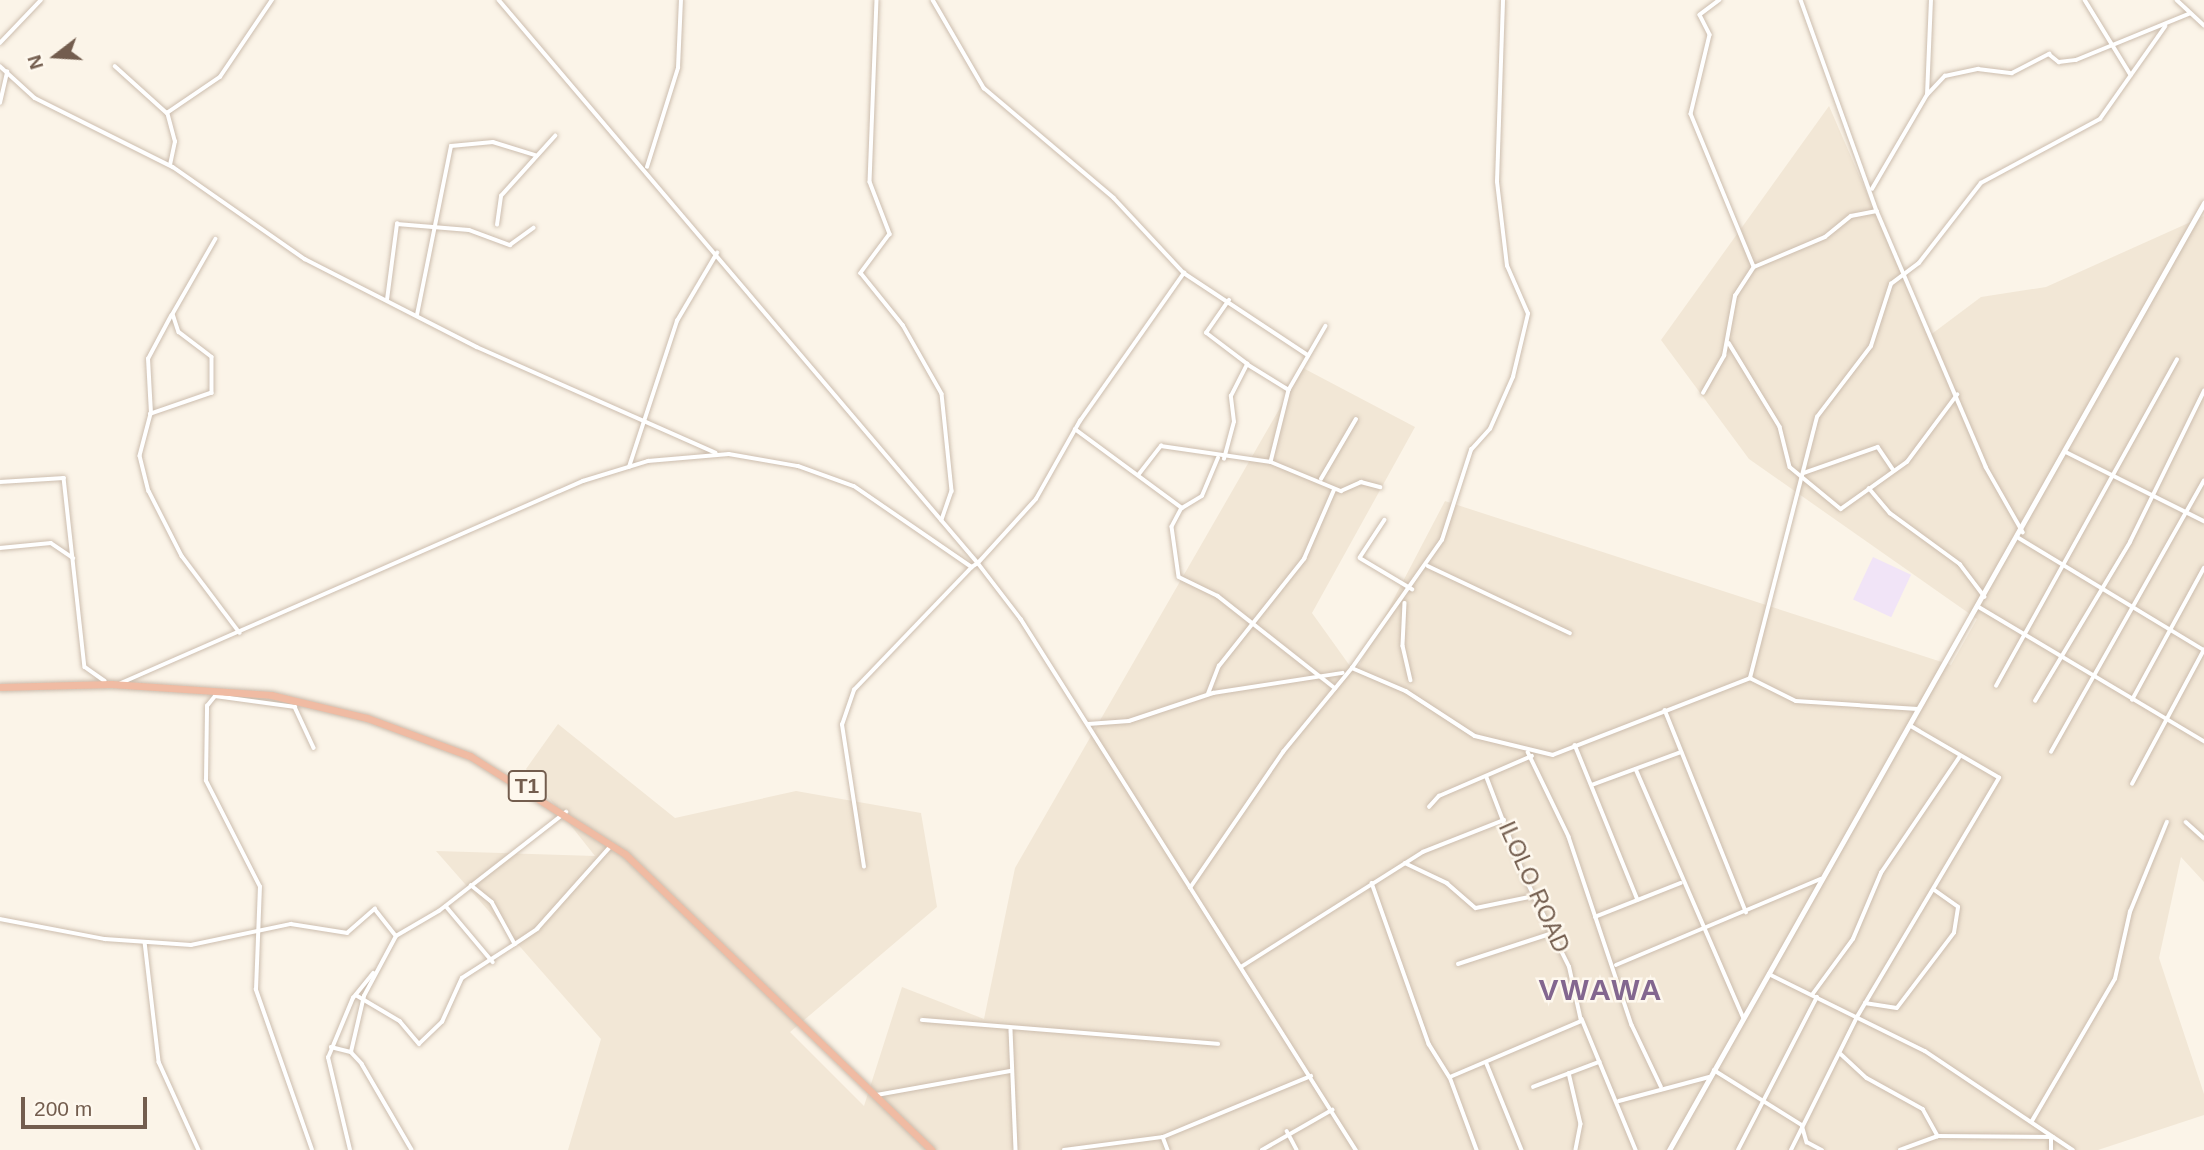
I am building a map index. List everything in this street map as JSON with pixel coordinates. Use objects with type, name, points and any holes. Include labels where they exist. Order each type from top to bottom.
[{"type":"highway","name":"T1","points":[[0,687],[118,684],[271,695],[367,718],[470,756],[566,812],[612,845],[931,1150]]},
{"type":"street","points":[[0,43],[40,0]]},
{"type":"street","points":[[167,113],[220,77],[272,0]]},
{"type":"street","points":[[499,0],[647,167],[978,563],[1088,724],[1312,1076],[1356,1150]]},
{"type":"street","points":[[647,167],[678,68],[681,0]]},
{"type":"street","points":[[877,0],[870,182],[890,234],[861,273],[902,325],[942,394],[952,491],[942,520]]},
{"type":"street","points":[[933,0],[984,88],[1114,198],[1184,273],[1229,300],[1308,355]]},
{"type":"street","points":[[1088,724],[1129,721],[1208,694],[1322,678],[1344,672],[1352,668],[1428,566],[1471,450],[1490,429],[1513,377],[1528,314],[1507,266],[1497,182],[1503,0]]},
{"type":"street","points":[[1720,0],[1700,15],[1710,35],[1691,114],[1754,267]]},
{"type":"street","points":[[1801,0],[1872,189],[1877,211],[1986,467],[2023,531]]},
{"type":"street","points":[[1927,95],[1931,0]]},
{"type":"street","points":[[2085,0],[2115,43],[2131,75]]},
{"type":"street","points":[[2177,0],[2189,14],[2204,25]]},
{"type":"street","points":[[1872,189],[1927,95],[1945,76],[1978,69],[2012,73],[2049,54],[2059,62],[2076,60],[2115,43],[2165,27],[2189,14]]},
{"type":"street","points":[[1750,678],[1817,417],[1871,346],[1891,285],[1905,273],[1981,183],[2100,119],[2165,27]]},
{"type":"street","points":[[0,66],[35,98],[170,165],[305,259],[640,422],[702,443],[718,455]]},
{"type":"street","points":[[115,66],[167,113],[175,142],[170,165]]},
{"type":"street","points":[[0,103],[7,72]]},
{"type":"street","points":[[497,225],[501,196],[523,178],[536,155],[555,136]]},
{"type":"street","points":[[417,315],[451,146],[493,142],[536,155]]},
{"type":"street","points":[[1669,1150],[2023,531],[2204,203]]},
{"type":"street","points":[[1703,393],[1728,343],[1735,296],[1754,267],[1825,237],[1851,216],[1877,211]]},
{"type":"street","points":[[387,300],[394,227],[469,230],[510,246],[533,228]]},
{"type":"street","points":[[216,239],[148,359],[151,414],[140,456],[149,491],[183,555],[241,633]]},
{"type":"street","points":[[629,467],[640,422],[677,321],[717,252]]},
{"type":"street","points":[[864,867],[842,725],[854,690],[1029,509],[1075,429],[1184,273]]},
{"type":"street","points":[[1229,300],[1206,335],[1289,390]]},
{"type":"street","points":[[151,414],[212,393],[212,357],[179,332],[173,314]]},
{"type":"street","points":[[1271,462],[1289,390],[1326,326]]},
{"type":"street","points":[[1728,343],[1780,427],[1790,467],[1802,474],[1841,509],[1893,469],[1908,462],[1957,395]]},
{"type":"street","points":[[1996,686],[2027,637],[2177,360]]},
{"type":"street","points":[[1224,459],[1234,422],[1231,396],[1247,364]]},
{"type":"street","points":[[2035,701],[2099,585],[2130,542],[2150,495],[2204,391]]},
{"type":"street","points":[[1321,480],[1356,419]]},
{"type":"street","points":[[1075,429],[1182,508]]},
{"type":"street","points":[[1139,474],[1161,446],[1224,459],[1271,462],[1321,480],[1334,489],[1362,482],[1380,487]]},
{"type":"street","points":[[1802,474],[1878,447],[1893,469]]},
{"type":"street","points":[[2066,452],[2204,521]]},
{"type":"street","points":[[118,684],[241,633],[583,481],[629,467],[718,455],[798,466],[853,486],[972,567]]},
{"type":"street","points":[[1218,458],[1202,496],[1182,508],[1172,527],[1179,578],[1251,623],[1335,688]]},
{"type":"street","points":[[0,482],[64,478],[85,667],[94,679],[127,681]]},
{"type":"street","points":[[2051,752],[2096,679],[2204,481]]},
{"type":"street","points":[[1869,488],[1890,513],[1960,564],[1985,597]]},
{"type":"street","points":[[1208,694],[1219,666],[1304,559],[1334,489]]},
{"type":"street","points":[[1385,520],[1360,558],[1412,589]]},
{"type":"street","points":[[2019,538],[2171,626],[2204,650],[2132,784]]},
{"type":"street","points":[[0,548],[51,543],[73,558]]},
{"type":"street","points":[[1428,566],[1570,633]]},
{"type":"street","points":[[2132,700],[2204,568]]},
{"type":"street","points":[[1406,599],[1403,646],[1411,680]]},
{"type":"street","points":[[1979,607],[2204,741]]},
{"type":"street","points":[[1352,668],[1406,691],[1475,736],[1529,754],[1569,837],[1595,917],[1616,965],[1632,1025],[1661,1086]]},
{"type":"street","points":[[1190,888],[1344,672]]},
{"type":"street","points":[[1429,807],[1439,796],[1487,779],[1529,754],[1553,755],[1750,678],[1796,701],[1920,710]]},
{"type":"street","points":[[312,1150],[256,990],[260,887],[206,781],[207,706],[215,696],[295,707],[314,748]]},
{"type":"street","points":[[1665,710],[1746,912]]},
{"type":"street","points":[[1791,1150],[1841,1054],[1857,1017],[1935,891],[1999,778],[1959,758],[1910,726]]},
{"type":"street","points":[[1575,745],[1638,900]]},
{"type":"street","points":[[1592,785],[1682,751]]},
{"type":"street","points":[[1738,1150],[1814,996],[1853,939],[1881,873],[1959,758]]},
{"type":"street","points":[[1636,769],[1682,883],[1705,928],[1744,1018]]},
{"type":"street","name":"ILOLO ROAD","points":[[1487,779],[1534,896],[1553,933],[1581,1016],[1636,1150]]},
{"type":"street","points":[[351,1052],[364,996],[396,936],[446,905],[566,812]]},
{"type":"street","points":[[1241,967],[1404,863],[1504,820]]},
{"type":"street","points":[[2032,1121],[2115,979],[2130,912],[2166,822]]},
{"type":"street","points":[[2186,822],[2204,838]]},
{"type":"street","points":[[356,995],[364,996],[400,1021],[419,1044],[442,1022],[462,978],[493,962],[537,929],[612,845]]},
{"type":"street","points":[[1404,863],[1447,883],[1476,908],[1534,896]]},
{"type":"street","points":[[1616,965],[1746,912],[1825,876]]},
{"type":"street","points":[[1372,883],[1429,1044],[1450,1076],[1477,1150]]},
{"type":"street","points":[[1595,917],[1682,883]]},
{"type":"street","points":[[471,885],[492,902],[515,944]]},
{"type":"street","points":[[1866,1003],[1897,1008],[1954,933],[1958,907],[1935,891]]},
{"type":"street","points":[[446,905],[493,962]]},
{"type":"street","points":[[0,919],[145,942],[201,945],[259,930],[304,924],[347,933],[375,909],[396,936]]},
{"type":"street","points":[[1458,964],[1553,933]]},
{"type":"street","points":[[145,942],[159,1062],[199,1150]]},
{"type":"street","points":[[350,1150],[330,1072],[331,1047],[356,995],[377,968]]},
{"type":"street","points":[[1769,974],[1970,1077],[2073,1150]]},
{"type":"street","points":[[1450,1076],[1577,1028],[1581,1016]]},
{"type":"street","points":[[922,1020],[1011,1030],[1218,1044]]},
{"type":"street","points":[[1011,1030],[1016,1150]]},
{"type":"street","points":[[331,1047],[351,1052],[412,1150]]},
{"type":"street","points":[[1841,1054],[1867,1078],[1923,1109],[1938,1136]]},
{"type":"street","points":[[1533,1087],[1599,1062]]},
{"type":"street","points":[[1487,1063],[1522,1150]]},
{"type":"street","points":[[876,1096],[881,1090],[1011,1071]]},
{"type":"street","points":[[1569,1073],[1581,1124],[1576,1150]]},
{"type":"street","points":[[1618,1101],[1661,1086],[1712,1073],[1802,1125],[1807,1142],[1822,1150]]},
{"type":"street","points":[[1064,1150],[1163,1137],[1312,1076]]},
{"type":"street","points":[[1262,1150],[1287,1130],[1332,1110]]},
{"type":"street","points":[[1287,1130],[1297,1150]]},
{"type":"street","points":[[1900,1150],[1938,1136],[2053,1137]]},
{"type":"street","points":[[1163,1137],[1168,1150]]},
{"type":"street","points":[[2051,1150],[2053,1137]]},
{"type":"shaded area","points":[[1829,106],[1929,336],[1981,297],[2046,287],[2204,216],[2204,882],[2181,857],[2159,958],[2204,1094],[2204,1115],[2098,1150],[568,1150],[601,1039],[436,851],[595,856],[526,769],[558,724],[675,818],[796,791],[921,813],[937,907],[790,1032],[864,1106],[902,987],[984,1019],[1015,868],[1303,368],[1415,427],[1312,613],[1355,673],[1445,501],[1951,665],[1977,619],[1749,459],[1661,340]]},
{"type":"shaded area","points":[[1873,557],[1911,575],[1891,617],[1853,600]]},
{"type":"district","name":"VWAWA","points":[[1601,990]]}]
